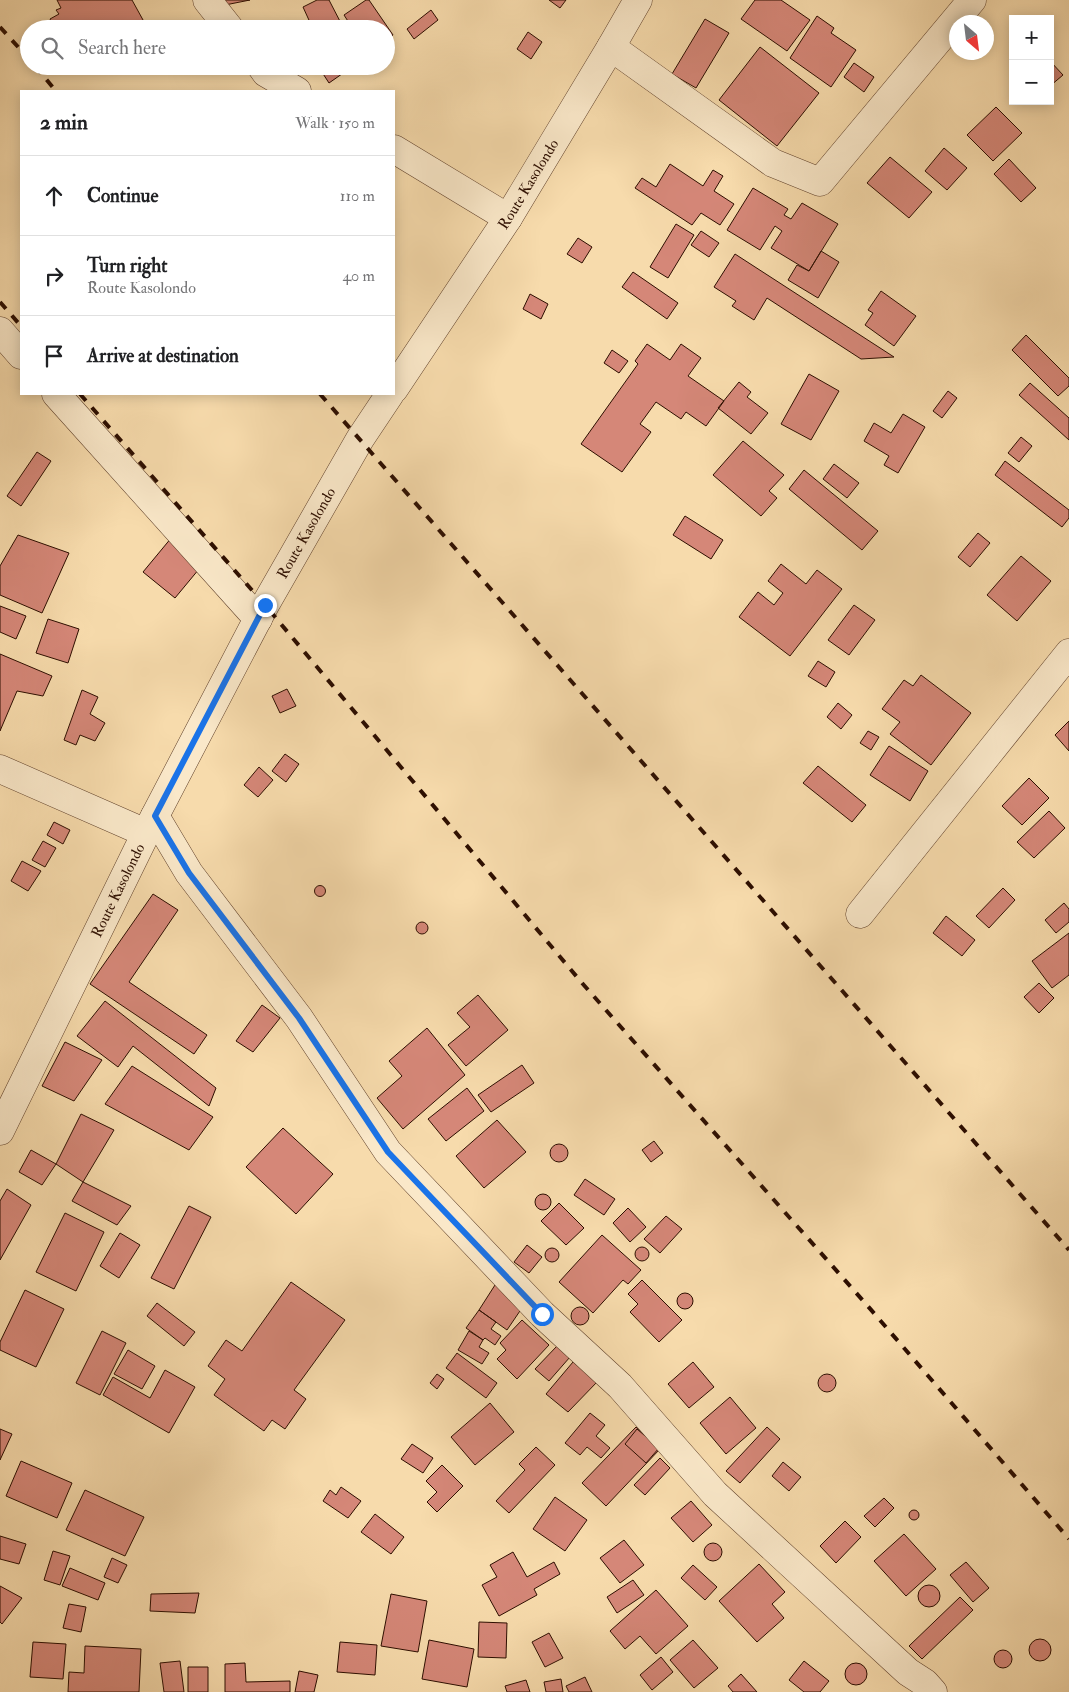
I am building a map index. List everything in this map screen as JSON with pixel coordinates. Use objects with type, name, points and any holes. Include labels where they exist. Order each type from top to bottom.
[{"type":"street","points":[[206,0],[223,20]]},
{"type":"street","name":"Route Kasolondo","points":[[395,387],[508,218],[638,0]]},
{"type":"street","points":[[611,48],[773,163],[820,182],[972,0]]},
{"type":"street","points":[[269,75],[295,90]]},
{"type":"street","points":[[395,150],[508,218]]},
{"type":"street","points":[[0,331],[20,354]]},
{"type":"street","points":[[57,395],[258,619]]},
{"type":"street","name":"Route Kasolondo","points":[[0,1131],[150,825],[258,619],[360,439],[389,395]]},
{"type":"street","points":[[860,914],[1069,653]]},
{"type":"street","points":[[0,769],[150,825],[189,873],[299,1018],[388,1152],[542,1314],[620,1386],[715,1494],[908,1672],[925,1682],[933,1692]]},
{"type":"building","points":[[57,0],[132,0],[143,20],[50,20],[59,14],[56,10],[61,8]]},
{"type":"building","points":[[219,0],[250,0],[220,6]]},
{"type":"building","points":[[317,0],[329,0],[339,20],[309,20],[303,7]]},
{"type":"building","points":[[366,0],[369,0],[383,20],[347,20],[344,15]]},
{"type":"building","points":[[549,0],[566,0],[560,8]]},
{"type":"building","points":[[755,0],[781,0],[810,20],[787,51],[741,19]]},
{"type":"building","points":[[431,10],[438,20],[414,39],[407,29]]},
{"type":"building","points":[[817,16],[834,28],[831,33],[856,50],[831,87],[790,58]]},
{"type":"building","points":[[705,19],[729,33],[696,88],[672,74]]},
{"type":"building","points":[[528,32],[542,42],[531,59],[517,49]]},
{"type":"building","points":[[760,47],[819,93],[777,146],[719,100]]},
{"type":"building","points":[[854,63],[874,77],[864,92],[844,77]]},
{"type":"building","points":[[1054,65],[1063,75],[1054,83]]},
{"type":"building","points":[[324,75],[340,75],[329,83]]},
{"type":"building","points":[[996,107],[1022,133],[993,161],[967,135]]},
{"type":"building","points":[[944,148],[967,168],[947,190],[925,171]]},
{"type":"building","points":[[890,157],[932,192],[909,218],[867,183]]},
{"type":"building","points":[[1009,159],[1036,188],[1021,202],[994,174]]},
{"type":"building","points":[[670,164],[703,186],[713,170],[723,176],[714,191],[734,204],[720,225],[701,213],[692,225],[635,188],[642,178],[656,187]]},
{"type":"building","points":[[753,188],[788,209],[784,215],[791,219],[802,203],[838,224],[809,271],[771,248],[782,231],[775,226],[760,250],[727,230]]},
{"type":"building","points":[[676,224],[694,235],[668,278],[650,267]]},
{"type":"building","points":[[701,231],[719,243],[709,257],[691,245]]},
{"type":"building","points":[[578,238],[592,247],[582,263],[567,254]]},
{"type":"building","points":[[821,251],[839,262],[818,298],[788,280],[797,265],[809,271]]},
{"type":"building","points":[[735,254],[894,357],[861,359],[767,298],[754,320],[732,306],[736,301],[714,287]]},
{"type":"building","points":[[633,272],[678,303],[667,319],[622,287]]},
{"type":"building","points":[[881,291],[916,316],[894,346],[865,325],[873,313],[868,310]]},
{"type":"building","points":[[530,294],[548,304],[541,319],[523,309]]},
{"type":"building","points":[[1026,335],[1069,378],[1069,386],[1058,396],[1012,350]]},
{"type":"building","points":[[647,344],[670,360],[681,344],[701,358],[688,376],[724,401],[706,426],[686,412],[681,419],[656,402],[640,424],[651,432],[622,472],[581,444],[638,364],[635,361]]},
{"type":"building","points":[[612,350],[628,361],[619,373],[604,363]]},
{"type":"building","points":[[809,374],[839,391],[811,440],[781,424]]},
{"type":"building","points":[[739,382],[751,392],[747,397],[768,413],[751,434],[718,408]]},
{"type":"building","points":[[1030,383],[1069,418],[1069,440],[1019,395]]},
{"type":"building","points":[[948,391],[957,398],[942,418],[933,411]]},
{"type":"building","points":[[903,414],[925,427],[898,473],[884,465],[889,456],[864,441],[874,423],[891,433]]},
{"type":"building","points":[[1021,437],[1032,446],[1019,462],[1008,453]]},
{"type":"building","points":[[743,441],[784,475],[769,491],[777,498],[761,516],[713,475]]},
{"type":"building","points":[[37,452],[51,461],[21,506],[7,496]]},
{"type":"building","points":[[1005,461],[1069,510],[1069,518],[1062,527],[995,475]]},
{"type":"building","points":[[834,464],[859,483],[847,498],[823,479]]},
{"type":"building","points":[[804,470],[878,531],[862,550],[789,489]]},
{"type":"building","points":[[685,516],[723,540],[711,559],[673,535]]},
{"type":"building","points":[[978,533],[990,543],[970,567],[958,557]]},
{"type":"building","points":[[18,535],[69,553],[42,613],[0,595],[0,566]]},
{"type":"building","points":[[172,537],[204,563],[175,598],[143,572]]},
{"type":"building","points":[[1021,556],[1051,581],[1017,621],[987,595]]},
{"type":"building","points":[[781,564],[806,584],[817,570],[842,589],[790,656],[739,617],[758,592],[774,605],[783,593],[768,581]]},
{"type":"building","points":[[854,605],[875,620],[849,655],[828,640]]},
{"type":"building","points":[[0,606],[26,616],[16,639],[0,632]]},
{"type":"building","points":[[48,619],[79,629],[68,663],[36,653]]},
{"type":"building","points":[[0,654],[52,676],[43,696],[17,691],[0,731]]},
{"type":"building","points":[[818,661],[835,672],[826,687],[808,676]]},
{"type":"building","points":[[921,675],[971,713],[931,765],[890,734],[900,722],[882,709],[904,680],[913,686]]},
{"type":"building","points":[[287,689],[296,706],[280,713],[272,696]]},
{"type":"building","points":[[82,690],[98,697],[90,714],[105,723],[95,741],[80,735],[76,745],[64,740]]},
{"type":"building","points":[[838,703],[852,715],[841,729],[827,717]]},
{"type":"building","points":[[1069,721],[1069,751],[1055,735]]},
{"type":"building","points":[[868,731],[879,737],[871,750],[860,743]]},
{"type":"building","points":[[889,746],[928,771],[910,801],[870,775]]},
{"type":"building","points":[[285,754],[299,764],[286,782],[272,771]]},
{"type":"building","points":[[818,766],[866,805],[852,822],[803,783]]},
{"type":"building","points":[[259,767],[273,780],[258,797],[244,785]]},
{"type":"building","points":[[1029,778],[1049,798],[1022,825],[1002,806]]},
{"type":"building","points":[[1049,811],[1065,828],[1034,858],[1017,842]]},
{"type":"building","points":[[54,822],[70,830],[63,844],[47,835]]},
{"type":"building","points":[[43,841],[56,848],[45,867],[32,860]]},
{"type":"building","points":[[22,861],[41,871],[28,891],[11,881]]},
{"type":"building","points":[[318,886],[322,886],[325,891],[324,895],[318,896],[315,893],[315,889]]},
{"type":"building","points":[[1003,888],[1015,900],[989,928],[976,916]]},
{"type":"building","points":[[153,894],[178,910],[129,982],[207,1035],[194,1054],[90,984]]},
{"type":"building","points":[[1064,903],[1069,909],[1069,922],[1056,933],[1045,920]]},
{"type":"building","points":[[946,916],[975,940],[962,956],[933,933]]},
{"type":"building","points":[[420,922],[424,922],[428,928],[424,934],[420,934],[416,930],[416,926]]},
{"type":"building","points":[[1069,933],[1069,975],[1052,988],[1032,961]]},
{"type":"building","points":[[1039,983],[1054,998],[1039,1013],[1024,997]]},
{"type":"building","points":[[478,995],[508,1030],[466,1066],[448,1045],[470,1027],[457,1013]]},
{"type":"building","points":[[105,1001],[216,1088],[209,1106],[133,1046],[118,1067],[77,1036]]},
{"type":"building","points":[[262,1005],[280,1018],[253,1052],[236,1041]]},
{"type":"building","points":[[427,1028],[465,1075],[403,1129],[377,1098],[402,1076],[389,1061]]},
{"type":"building","points":[[65,1042],[102,1060],[74,1101],[42,1086]]},
{"type":"building","points":[[522,1065],[534,1083],[491,1112],[478,1095]]},
{"type":"building","points":[[132,1066],[213,1117],[189,1150],[105,1104]]},
{"type":"building","points":[[467,1088],[484,1111],[446,1141],[428,1119]]},
{"type":"building","points":[[81,1114],[114,1130],[83,1182],[56,1164]]},
{"type":"building","points":[[497,1120],[526,1152],[484,1188],[456,1156]]},
{"type":"building","points":[[283,1128],[333,1174],[296,1214],[246,1167]]},
{"type":"building","points":[[654,1141],[663,1153],[651,1162],[642,1150]]},
{"type":"building","points":[[559,1144],[565,1147],[568,1153],[565,1159],[559,1162],[553,1159],[550,1153],[553,1147]]},
{"type":"building","points":[[31,1150],[56,1164],[42,1185],[19,1172]]},
{"type":"building","points":[[585,1179],[615,1199],[604,1215],[574,1195]]},
{"type":"building","points":[[83,1182],[131,1206],[117,1225],[72,1201]]},
{"type":"building","points":[[7,1189],[31,1205],[0,1260],[0,1201]]},
{"type":"building","points":[[540,1194],[546,1194],[551,1199],[549,1208],[540,1210],[535,1205],[535,1199]]},
{"type":"building","points":[[559,1203],[584,1228],[566,1245],[541,1221]]},
{"type":"building","points":[[189,1206],[211,1217],[174,1289],[151,1278]]},
{"type":"building","points":[[628,1208],[646,1227],[630,1242],[613,1223]]},
{"type":"building","points":[[65,1213],[104,1232],[76,1291],[36,1272]]},
{"type":"building","points":[[666,1216],[682,1229],[660,1253],[644,1239]]},
{"type":"building","points":[[120,1233],[140,1245],[119,1278],[100,1266]]},
{"type":"building","points":[[602,1235],[641,1270],[628,1284],[623,1280],[593,1313],[559,1282]]},
{"type":"building","points":[[527,1245],[542,1257],[529,1273],[514,1262]]},
{"type":"building","points":[[639,1247],[645,1247],[649,1254],[645,1261],[639,1261],[635,1257],[635,1251]]},
{"type":"building","points":[[552,1248],[557,1250],[559,1255],[557,1260],[552,1262],[547,1260],[545,1255],[547,1250]]},
{"type":"building","points":[[642,1280],[682,1320],[659,1342],[630,1312],[638,1304],[628,1294]]},
{"type":"building","points":[[291,1282],[345,1320],[294,1390],[306,1399],[285,1429],[272,1420],[264,1431],[214,1395],[225,1379],[208,1366],[226,1340],[242,1351]]},
{"type":"building","points":[[495,1285],[524,1305],[507,1330],[479,1310]]},
{"type":"building","points":[[25,1290],[64,1309],[36,1367],[0,1350],[0,1342]]},
{"type":"building","points":[[682,1293],[688,1293],[693,1298],[691,1307],[682,1309],[677,1304],[677,1298]]},
{"type":"building","points":[[157,1303],[195,1332],[184,1346],[147,1316]]},
{"type":"building","points":[[580,1307],[586,1310],[589,1316],[586,1322],[580,1325],[574,1322],[571,1316],[574,1310]]},
{"type":"building","points":[[479,1310],[496,1322],[491,1329],[501,1336],[495,1345],[485,1338],[483,1340],[466,1328]]},
{"type":"building","points":[[522,1320],[549,1345],[517,1379],[497,1359],[506,1350],[500,1343]]},
{"type":"building","points":[[102,1331],[126,1343],[100,1395],[76,1383]]},
{"type":"building","points":[[469,1331],[483,1340],[479,1347],[489,1353],[482,1364],[458,1350]]},
{"type":"building","points":[[557,1346],[570,1357],[549,1381],[535,1369]]},
{"type":"building","points":[[128,1350],[155,1366],[142,1389],[114,1374]]},
{"type":"building","points":[[457,1353],[497,1383],[486,1398],[446,1368]]},
{"type":"building","points":[[573,1362],[598,1381],[568,1412],[546,1394]]},
{"type":"building","points":[[693,1362],[714,1387],[689,1408],[668,1384]]},
{"type":"building","points":[[165,1370],[195,1387],[169,1433],[103,1395],[113,1377],[150,1398]]},
{"type":"building","points":[[437,1374],[444,1379],[437,1389],[430,1383]]},
{"type":"building","points":[[823,1374],[831,1374],[836,1379],[834,1390],[823,1392],[818,1387],[818,1379]]},
{"type":"building","points":[[730,1397],[756,1428],[726,1454],[700,1423]]},
{"type":"building","points":[[490,1403],[514,1432],[475,1465],[451,1437]]},
{"type":"building","points":[[590,1413],[605,1425],[596,1436],[610,1448],[601,1458],[587,1447],[580,1455],[565,1443]]},
{"type":"building","points":[[636,1427],[660,1449],[606,1506],[582,1483]]},
{"type":"building","points":[[767,1427],[780,1439],[740,1483],[726,1471]]},
{"type":"building","points":[[0,1429],[12,1434],[0,1460]]},
{"type":"building","points":[[637,1429],[659,1448],[646,1463],[625,1444]]},
{"type":"building","points":[[412,1444],[433,1458],[423,1473],[401,1459]]},
{"type":"building","points":[[536,1447],[555,1465],[509,1513],[496,1501],[525,1470],[519,1464]]},
{"type":"building","points":[[660,1458],[670,1468],[645,1495],[634,1485]]},
{"type":"building","points":[[21,1461],[72,1483],[57,1518],[6,1496]]},
{"type":"building","points":[[783,1462],[801,1477],[789,1491],[772,1476]]},
{"type":"building","points":[[442,1465],[463,1486],[437,1512],[427,1502],[437,1492],[426,1481]]},
{"type":"building","points":[[341,1487],[361,1501],[348,1518],[323,1501],[330,1490],[336,1495]]},
{"type":"building","points":[[85,1490],[144,1517],[125,1556],[66,1530]]},
{"type":"building","points":[[555,1497],[587,1520],[565,1551],[533,1529]]},
{"type":"building","points":[[884,1498],[894,1508],[875,1527],[864,1516]]},
{"type":"building","points":[[691,1501],[712,1525],[693,1542],[671,1518]]},
{"type":"building","points":[[912,1510],[916,1510],[919,1515],[918,1519],[912,1520],[909,1517],[909,1513]]},
{"type":"building","points":[[375,1514],[404,1537],[391,1554],[361,1532]]},
{"type":"building","points":[[845,1521],[861,1537],[836,1563],[820,1546]]},
{"type":"building","points":[[904,1534],[936,1569],[906,1596],[874,1561]]},
{"type":"building","points":[[0,1536],[26,1544],[19,1564],[0,1559]]},
{"type":"building","points":[[624,1540],[644,1565],[620,1583],[600,1558]]},
{"type":"building","points":[[713,1543],[721,1548],[722,1552],[717,1560],[713,1561],[705,1556],[704,1552],[709,1544]]},
{"type":"building","points":[[53,1551],[70,1556],[60,1585],[44,1580]]},
{"type":"building","points":[[513,1552],[527,1577],[554,1562],[560,1574],[534,1589],[537,1595],[499,1616],[482,1585],[497,1577],[490,1565]]},
{"type":"building","points":[[112,1558],[127,1565],[118,1583],[104,1577]]},
{"type":"building","points":[[966,1562],[989,1588],[973,1602],[950,1575]]},
{"type":"building","points":[[759,1564],[785,1592],[772,1604],[784,1618],[757,1642],[719,1601]]},
{"type":"building","points":[[693,1565],[717,1587],[705,1600],[681,1578]]},
{"type":"building","points":[[70,1568],[105,1583],[98,1600],[62,1586]]},
{"type":"building","points":[[633,1580],[644,1595],[617,1613],[607,1597]]},
{"type":"building","points":[[929,1585],[937,1588],[940,1596],[937,1604],[929,1607],[921,1604],[918,1596],[921,1588]]},
{"type":"building","points":[[0,1586],[22,1598],[2,1624],[0,1622]]},
{"type":"building","points":[[656,1590],[688,1626],[656,1654],[640,1636],[625,1649],[610,1631]]},
{"type":"building","points":[[199,1593],[195,1613],[150,1611],[151,1594]]},
{"type":"building","points":[[391,1594],[427,1601],[418,1652],[381,1646]]},
{"type":"building","points":[[960,1597],[973,1610],[922,1659],[909,1646]]},
{"type":"building","points":[[69,1604],[86,1607],[81,1632],[63,1628]]},
{"type":"building","points":[[479,1622],[507,1623],[506,1658],[478,1657]]},
{"type":"building","points":[[549,1633],[563,1658],[545,1667],[532,1642]]},
{"type":"building","points":[[1040,1639],[1048,1642],[1051,1650],[1048,1658],[1040,1661],[1032,1658],[1029,1650],[1032,1642]]},
{"type":"building","points":[[429,1640],[474,1649],[467,1687],[422,1679]]},
{"type":"building","points":[[693,1640],[718,1668],[694,1688],[670,1660]]},
{"type":"building","points":[[33,1642],[66,1644],[63,1679],[30,1677]]},
{"type":"building","points":[[340,1642],[377,1645],[375,1675],[337,1672]]},
{"type":"building","points":[[85,1646],[141,1649],[139,1692],[68,1692],[69,1672],[84,1673]]},
{"type":"building","points":[[1003,1650],[1009,1653],[1012,1659],[1009,1665],[1003,1668],[997,1665],[994,1659],[997,1653]]},
{"type":"building","points":[[661,1657],[673,1672],[652,1690],[640,1675]]},
{"type":"building","points":[[180,1661],[184,1692],[164,1692],[160,1663]]},
{"type":"building","points":[[804,1661],[829,1681],[820,1692],[804,1692],[789,1680]]},
{"type":"building","points":[[245,1663],[246,1682],[290,1681],[290,1692],[225,1692],[225,1664]]},
{"type":"building","points":[[856,1663],[864,1666],[867,1674],[864,1682],[856,1685],[848,1682],[845,1674],[848,1666]]},
{"type":"building","points":[[188,1667],[208,1667],[208,1692],[188,1692]]},
{"type":"building","points":[[299,1671],[318,1675],[314,1692],[295,1692]]},
{"type":"building","points":[[741,1674],[757,1692],[733,1692],[728,1686]]},
{"type":"building","points":[[585,1677],[592,1692],[569,1692],[566,1686]]},
{"type":"building","points":[[561,1679],[563,1692],[546,1692],[544,1682]]},
{"type":"building","points":[[526,1680],[530,1692],[507,1692],[505,1686]]},
{"type":"railway","points":[[0,27],[20,49]]},
{"type":"railway","points":[[43,75],[55,90]]},
{"type":"railway","points":[[0,302],[20,325]]},
{"type":"railway","points":[[81,395],[265,605],[582,983],[866,1304],[1069,1539]]},
{"type":"railway","points":[[321,395],[1069,1250]]},
{"type":"route","points":[[265,605],[155,816],[189,873],[299,1018],[388,1152],[542,1314]]}]
